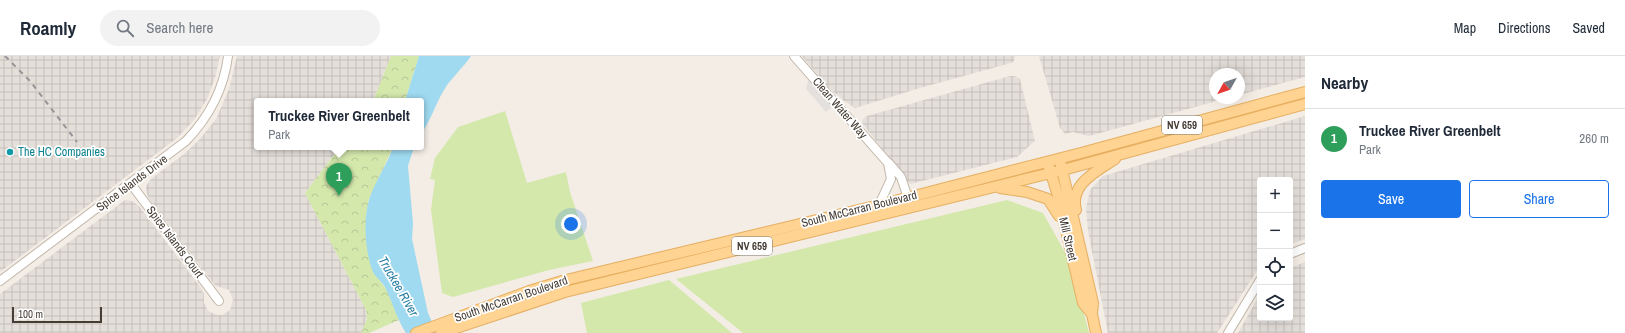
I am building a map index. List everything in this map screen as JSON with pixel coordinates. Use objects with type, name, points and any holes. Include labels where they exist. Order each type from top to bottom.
[{"type":"main road","name":"South McCarran Boulevard","points":[[441,333],[453,324],[529,291],[602,271],[908,198],[1059,159],[1305,92]]},
{"type":"main road","name":"South McCarran Boulevard","points":[[416,333],[604,282],[1051,173],[1305,104]]},
{"type":"main road","points":[[1079,243],[1081,228],[1075,204],[1077,190],[1087,178],[1125,153]]},
{"type":"main road","name":"Mill Street","points":[[1059,159],[1093,302],[1092,314],[1096,333]]},
{"type":"main road","name":"Mill Street","points":[[1047,162],[1068,236],[1083,303],[1092,314]]},
{"type":"main road","points":[[992,188],[1018,190],[1048,199],[1054,207],[1068,236]]},
{"type":"main road","points":[[602,271],[604,282]]},
{"type":"street","name":"Spice Islands Drive","points":[[0,281],[182,145],[200,126],[212,108],[220,89],[228,56]]},
{"type":"street","name":"Clean Water Way","points":[[794,56],[885,160],[900,175],[908,198]]},
{"type":"street","name":"Clean Water Way","points":[[879,205],[891,179],[891,171],[885,160]]},
{"type":"street","name":"Spice Islands Court","points":[[131,184],[219,301]]},
{"type":"street","points":[[1293,253],[1305,248]]},
{"type":"street","points":[[1228,333],[1257,285]]},
{"type":"shaded area","points":[[0,56],[220,56],[215,78],[207,99],[194,120],[177,138],[0,272]]},
{"type":"shaded area","points":[[237,56],[391,56],[374,98],[254,98],[254,150],[338,150],[305,193],[366,310],[367,319],[361,333],[0,333],[0,294],[125,200],[132,201],[139,206],[201,288],[204,294],[204,303],[208,311],[217,315],[222,315],[230,310],[233,300],[229,290],[216,286],[212,282],[149,199],[146,191],[146,186],[151,179],[184,154],[199,140],[216,119],[229,89]]},
{"type":"shaded area","points":[[802,56],[1015,57],[1014,61],[1011,63],[920,88],[855,108],[828,87]]},
{"type":"shaded area","points":[[1039,56],[1305,56],[1305,77],[1245,93],[1245,68],[1209,68],[1209,103],[1089,136],[1073,132],[1065,134],[1060,128]]},
{"type":"shaded area","points":[[1010,76],[1015,76],[1020,79],[1035,141],[1017,157],[910,184],[862,123],[863,119],[867,116]]},
{"type":"shaded area","points":[[809,78],[833,106],[826,112],[806,89]]},
{"type":"shaded area","points":[[1305,116],[1305,239],[1293,243],[1293,177],[1257,177],[1257,271],[1217,333],[1108,333],[1088,231],[1086,208],[1090,190],[1103,176]]},
{"type":"shaded area","points":[[1305,262],[1305,333],[1238,333],[1257,299],[1257,321],[1293,321],[1293,267]]},
{"type":"green space","points":[[391,56],[419,56],[406,98],[374,98]]},
{"type":"green space","points":[[505,111],[527,183],[566,172],[570,192],[593,261],[549,270],[453,297],[442,293],[431,210],[435,180],[430,179],[435,158],[458,127]]},
{"type":"green space","points":[[338,150],[392,150],[369,199],[366,215],[367,241],[374,273],[387,290],[399,320],[369,333],[361,333],[367,319],[366,310],[305,193]]},
{"type":"green space","points":[[1007,200],[1043,213],[1071,263],[1089,333],[743,333],[676,279]]},
{"type":"green space","points":[[669,280],[732,333],[587,333],[581,303]]},
{"type":"water","points":[[419,56],[471,56],[444,90],[424,129],[424,98],[406,98]]},
{"type":"water","name":"Truckee River","points":[[392,150],[413,150],[408,166],[413,224],[412,239],[428,313],[437,333],[406,333],[400,323],[385,287],[373,272],[370,264],[366,236],[367,208],[372,193]]},
{"type":"railway","points":[[5,56],[30,81],[77,142]]},
{"type":"place","name":"The HC Companies","points":[[10,152]]},
{"type":"place","name":"Truckee River Greenbelt","points":[[339,196]]}]
